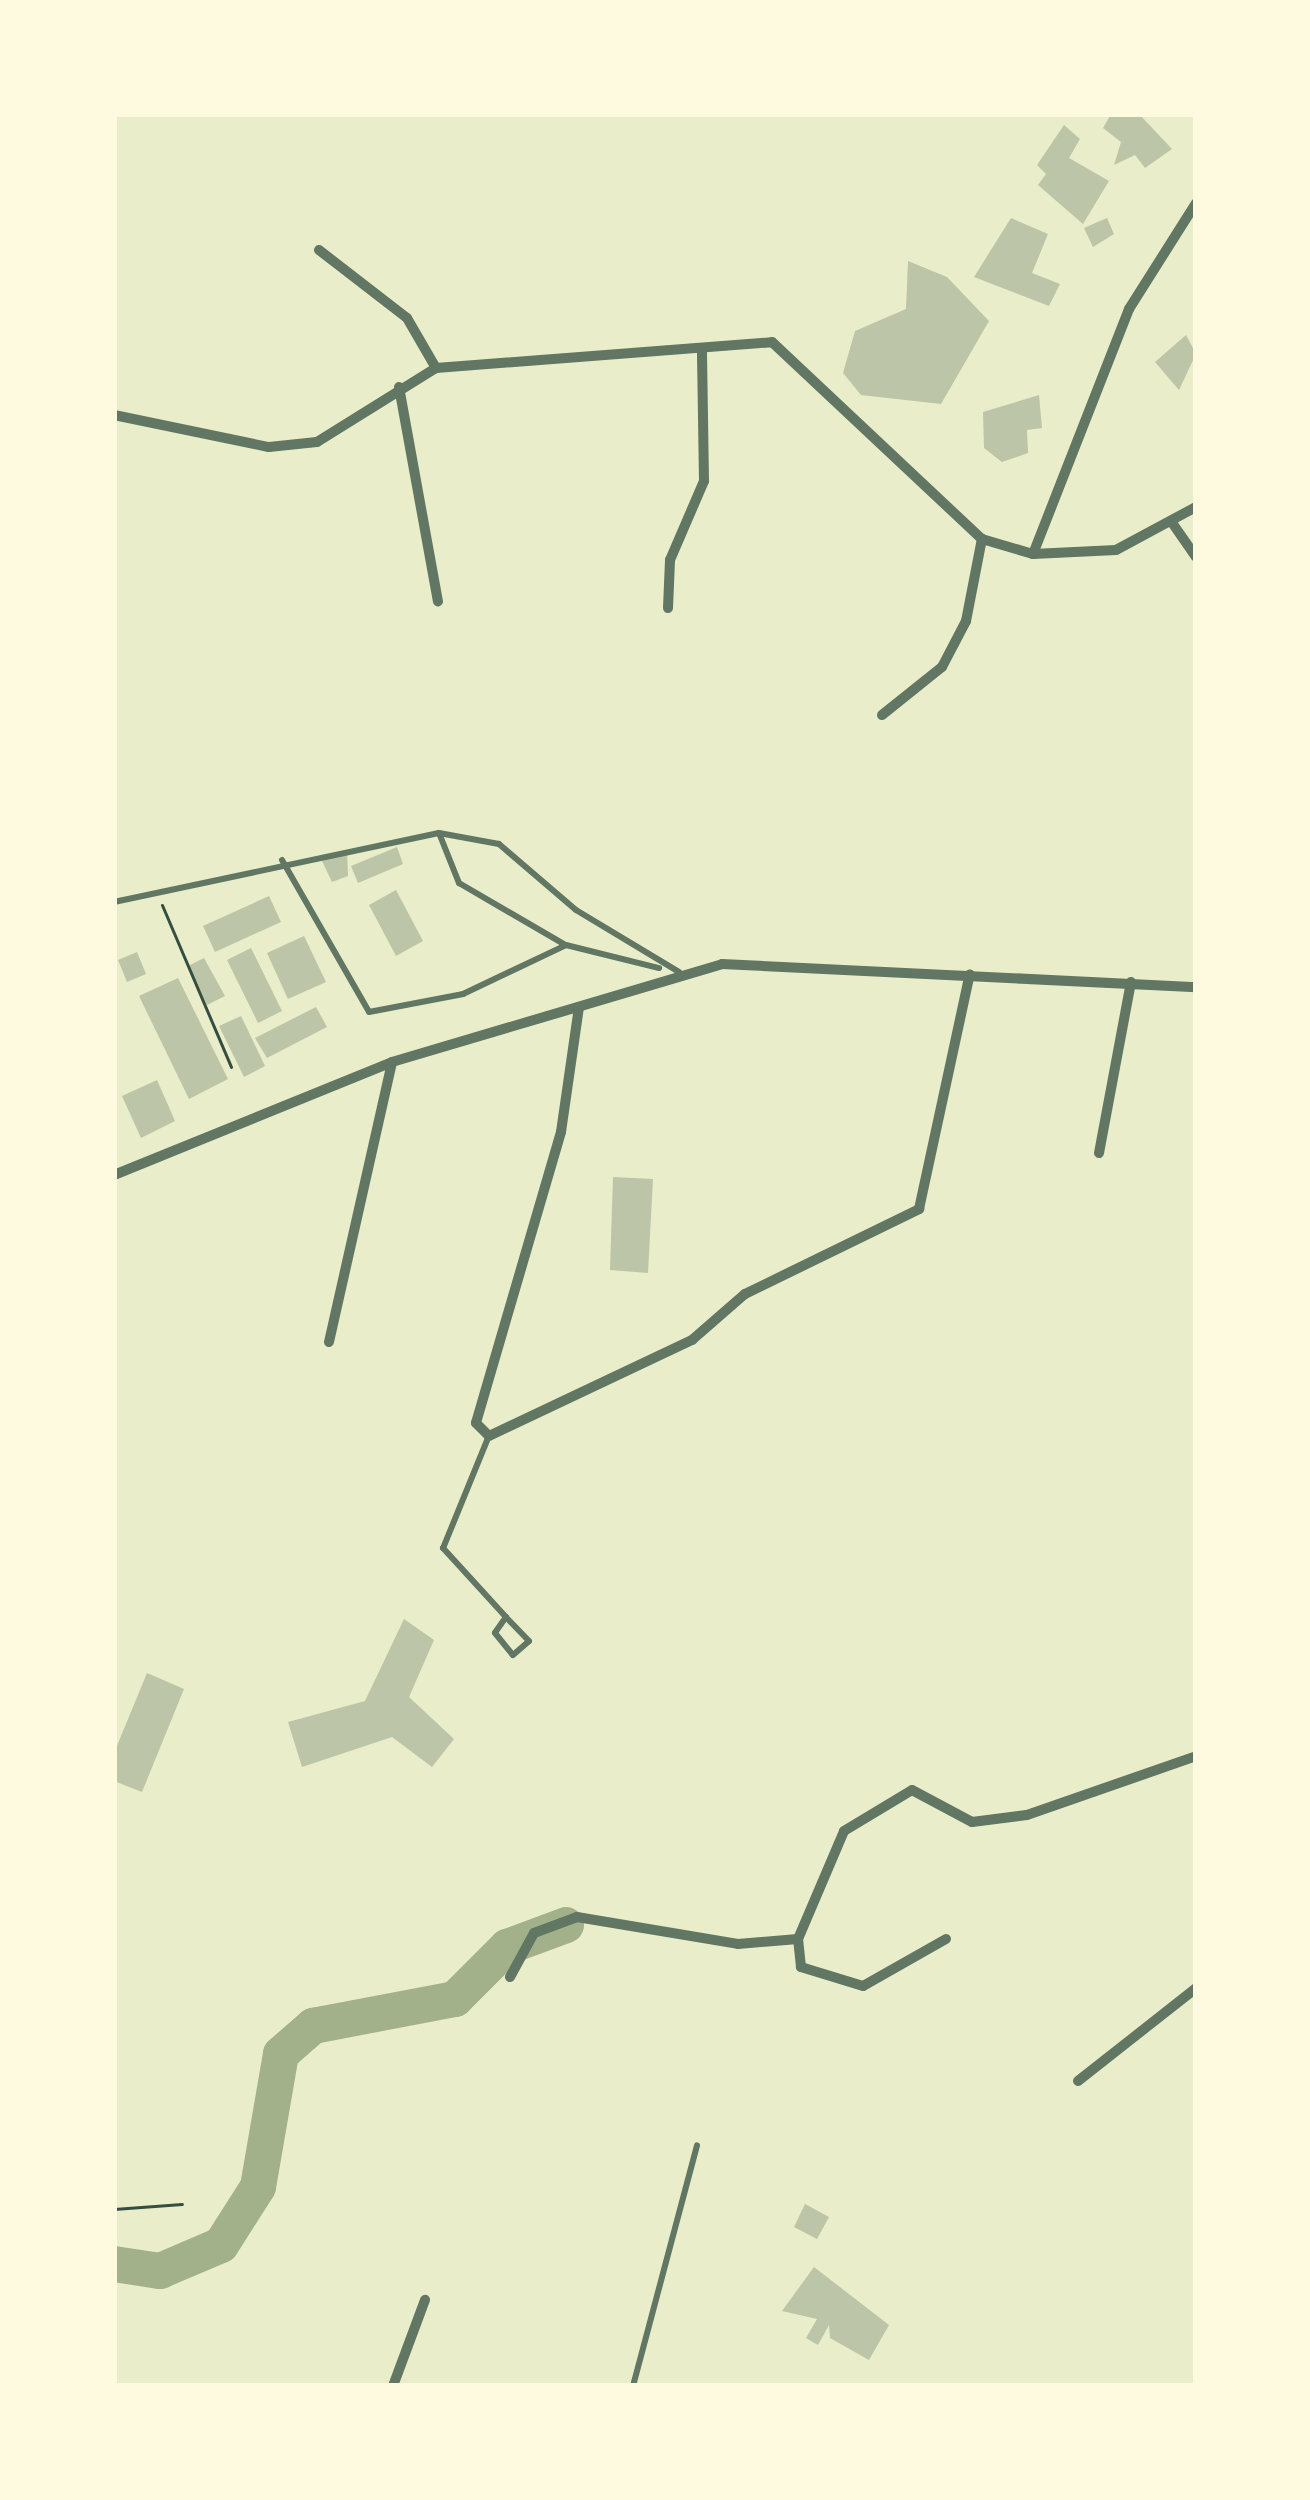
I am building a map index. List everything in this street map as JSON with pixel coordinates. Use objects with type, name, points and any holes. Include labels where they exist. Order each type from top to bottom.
[{"type":"street","points":[[1033,554],[1129,309],[1196,202]]},
{"type":"street","points":[[319,250],[407,318],[436,368]]},
{"type":"street","points":[[114,415],[269,447],[316,442],[436,368],[772,342],[982,539],[1033,554],[1116,550],[1173,524],[1196,507]]},
{"type":"street","points":[[668,608],[670,560],[704,481],[702,350]]},
{"type":"street","points":[[399,387],[438,601]]},
{"type":"street","points":[[1173,524],[1196,557]]},
{"type":"street","points":[[882,715],[942,667],[966,621],[982,539]]},
{"type":"street","points":[[114,1175],[392,1062],[679,972],[722,964],[1196,986]]},
{"type":"street","points":[[579,1007],[561,1132],[476,1423],[489,1436],[692,1340],[813,1254],[920,1209],[970,974]]},
{"type":"street","points":[[1099,1153],[1131,982]]},
{"type":"street","points":[[329,1342],[392,1062]]},
{"type":"street","points":[[946,1939],[863,1986],[801,1967],[798,1939],[844,1831],[912,1790],[971,1822],[1027,1815],[1196,1756]]},
{"type":"street","points":[[510,1977],[534,1933],[577,1917],[738,1944],[798,1939]]},
{"type":"street","points":[[1078,2080],[1196,1988]]},
{"type":"street","points":[[393,2386],[425,2300]]},
{"type":"lane","points":[[439,833],[459,883],[566,945],[679,972]]},
{"type":"lane","points":[[114,902],[282,860],[439,833],[499,844],[651,954],[662,968]]},
{"type":"lane","points":[[282,860],[369,1012],[463,994],[566,945]]},
{"type":"lane","points":[[489,1436],[443,1548],[529,1641],[513,1654],[495,1633],[506,1617]]},
{"type":"lane","points":[[633,2386],[697,2145]]},
{"type":"path","points":[[159,892],[171,945],[231,1067]]},
{"type":"path","points":[[114,2209],[182,2204]]},
{"type":"building","points":[[1111,114],[1139,114],[1172,149],[1145,168],[1135,155],[1114,165],[1121,142],[1103,128]]},
{"type":"building","points":[[1064,125],[1080,139],[1069,158],[1109,181],[1083,224],[1038,185],[1046,174],[1037,165]]},
{"type":"building","points":[[1011,218],[1048,234],[1032,273],[1060,284],[1049,306],[974,277]]},
{"type":"building","points":[[1107,218],[1114,234],[1093,247],[1084,228]]},
{"type":"building","points":[[908,261],[947,277],[989,321],[941,404],[861,395],[843,373],[855,331],[906,309]]},
{"type":"building","points":[[1186,335],[1196,354],[1179,390],[1155,362]]},
{"type":"building","points":[[1039,395],[1042,428],[1027,430],[1028,453],[1002,462],[984,448],[983,412]]},
{"type":"building","points":[[397,847],[403,864],[358,883],[351,866]]},
{"type":"building","points":[[347,850],[348,876],[332,882],[322,861]]},
{"type":"building","points":[[396,890],[423,941],[396,956],[369,905]]},
{"type":"building","points":[[269,896],[281,922],[215,952],[203,926]]},
{"type":"building","points":[[304,936],[326,982],[288,999],[267,953]]},
{"type":"building","points":[[251,948],[282,1011],[258,1023],[227,960]]},
{"type":"building","points":[[137,952],[146,974],[127,982],[118,960]]},
{"type":"building","points":[[204,958],[225,996],[207,1005],[188,966]]},
{"type":"building","points":[[178,978],[228,1079],[189,1099],[139,996]]},
{"type":"building","points":[[316,1007],[327,1027],[267,1058],[255,1038]]},
{"type":"building","points":[[241,1016],[265,1066],[244,1077],[219,1026]]},
{"type":"building","points":[[157,1080],[175,1121],[141,1138],[122,1096]]},
{"type":"building","points":[[613,1177],[653,1179],[648,1273],[610,1270]]},
{"type":"building","points":[[404,1619],[434,1640],[409,1697],[454,1739],[432,1767],[392,1737],[302,1767],[288,1722],[365,1701]]},
{"type":"building","points":[[147,1673],[184,1689],[142,1792],[114,1781],[114,1753]]},
{"type":"building","points":[[805,2204],[829,2217],[817,2239],[794,2227]]},
{"type":"building","points":[[814,2267],[889,2325],[869,2360],[830,2338],[829,2325],[818,2345],[806,2338],[817,2319],[782,2311]]},
{"type":"waterway","points":[[114,2264],[160,2271],[221,2245],[258,2187],[281,2054],[313,2026],[455,1999],[507,1947],[566,1925]]}]
